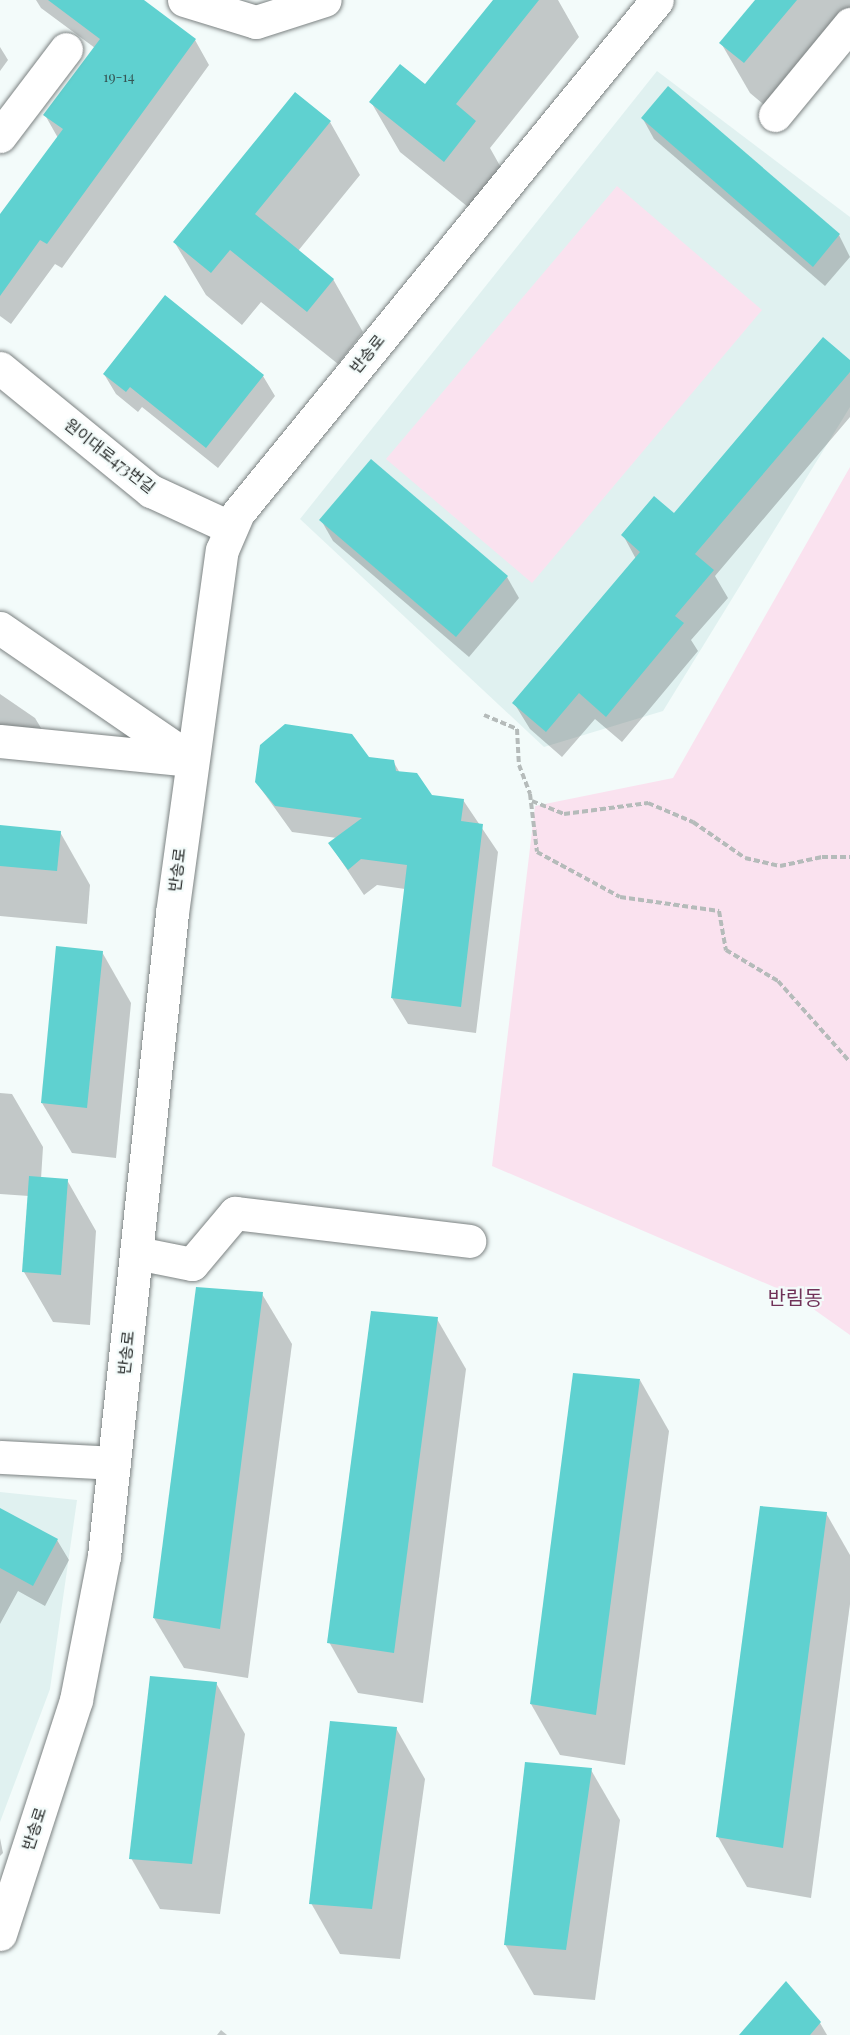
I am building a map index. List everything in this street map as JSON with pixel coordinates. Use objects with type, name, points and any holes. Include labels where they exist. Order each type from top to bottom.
[{"type":"street","points":[[184,0],[256,22],[325,0]]},
{"type":"street","name":"반송로","points":[[0,1934],[76,1700],[104,1556],[192,760],[222,550],[238,513],[657,0]]},
{"type":"street","points":[[775,115],[850,24]]},
{"type":"street","points":[[0,136],[66,49]]},
{"type":"street","name":"원이대로473번길","points":[[0,368],[151,491],[231,528]]},
{"type":"street","points":[[0,628],[192,760]]},
{"type":"street","points":[[0,741],[192,760]]},
{"type":"street","points":[[137,1253],[192,1264],[235,1213],[469,1241]]},
{"type":"street","points":[[0,1457],[114,1463]]},
{"type":"path","points":[[484,715],[517,729],[519,765],[531,800],[537,852],[620,897],[719,911],[726,950],[778,981],[850,1062]]},
{"type":"path","points":[[531,800],[564,814],[648,803],[693,822],[745,858],[780,866],[822,857],[850,857]]},
{"type":"shaded area","points":[[657,71],[850,217],[850,407],[663,711],[544,747],[300,519]]},
{"type":"shaded area","points":[[617,186],[762,310],[532,583],[386,459]]},
{"type":"shaded area","points":[[850,467],[850,1335],[795,1296],[492,1166],[535,806],[673,778]]},
{"type":"shaded area","points":[[0,1492],[77,1500],[50,1689],[0,1822]]},
{"type":"building","points":[[48,0],[144,0],[196,39],[47,244],[40,240],[0,296],[0,214],[63,129],[43,115],[100,39]]},
{"type":"building","points":[[493,0],[539,0],[456,104],[476,121],[444,162],[369,102],[400,64],[425,84]]},
{"type":"building","points":[[755,0],[797,0],[744,63],[719,43]]},
{"type":"building","points":[[668,86],[840,234],[813,267],[641,118]]},
{"type":"building","points":[[295,92],[331,121],[255,214],[334,279],[307,312],[230,250],[211,273],[173,242]]},
{"type":"building","points":[[165,295],[264,375],[206,448],[130,387],[126,392],[103,374]]},
{"type":"building","points":[[823,337],[850,360],[850,372],[695,554],[714,570],[675,616],[684,623],[606,717],[579,693],[546,732],[512,703],[640,552],[621,535],[654,496],[674,513]]},
{"type":"building","points":[[371,459],[508,576],[456,637],[319,520]]},
{"type":"building","points":[[285,724],[352,734],[369,757],[394,760],[396,771],[417,773],[432,795],[464,799],[461,821],[483,824],[461,1007],[391,998],[407,865],[361,859],[348,870],[328,843],[362,818],[275,806],[255,782],[260,745]]},
{"type":"building","points":[[0,825],[61,831],[57,871],[0,866]]},
{"type":"building","points":[[56,946],[103,951],[87,1108],[41,1103]]},
{"type":"building","points":[[29,1176],[68,1179],[61,1275],[22,1272]]},
{"type":"building","points":[[196,1287],[263,1292],[220,1629],[153,1618]]},
{"type":"building","points":[[371,1311],[438,1317],[394,1653],[327,1643]]},
{"type":"building","points":[[573,1373],[640,1379],[596,1715],[530,1704]]},
{"type":"building","points":[[760,1506],[827,1512],[783,1848],[716,1837]]},
{"type":"building","points":[[0,1508],[58,1539],[33,1586],[0,1568]]},
{"type":"building","points":[[150,1676],[217,1682],[192,1864],[129,1859]]},
{"type":"building","points":[[330,1721],[397,1727],[372,1909],[309,1904]]},
{"type":"building","points":[[525,1762],[592,1768],[566,1950],[504,1945]]},
{"type":"building","points":[[786,1981],[821,2022],[810,2035],[739,2035]]},
{"type":"district","name":"반림동","points":[[795,1296]]}]
